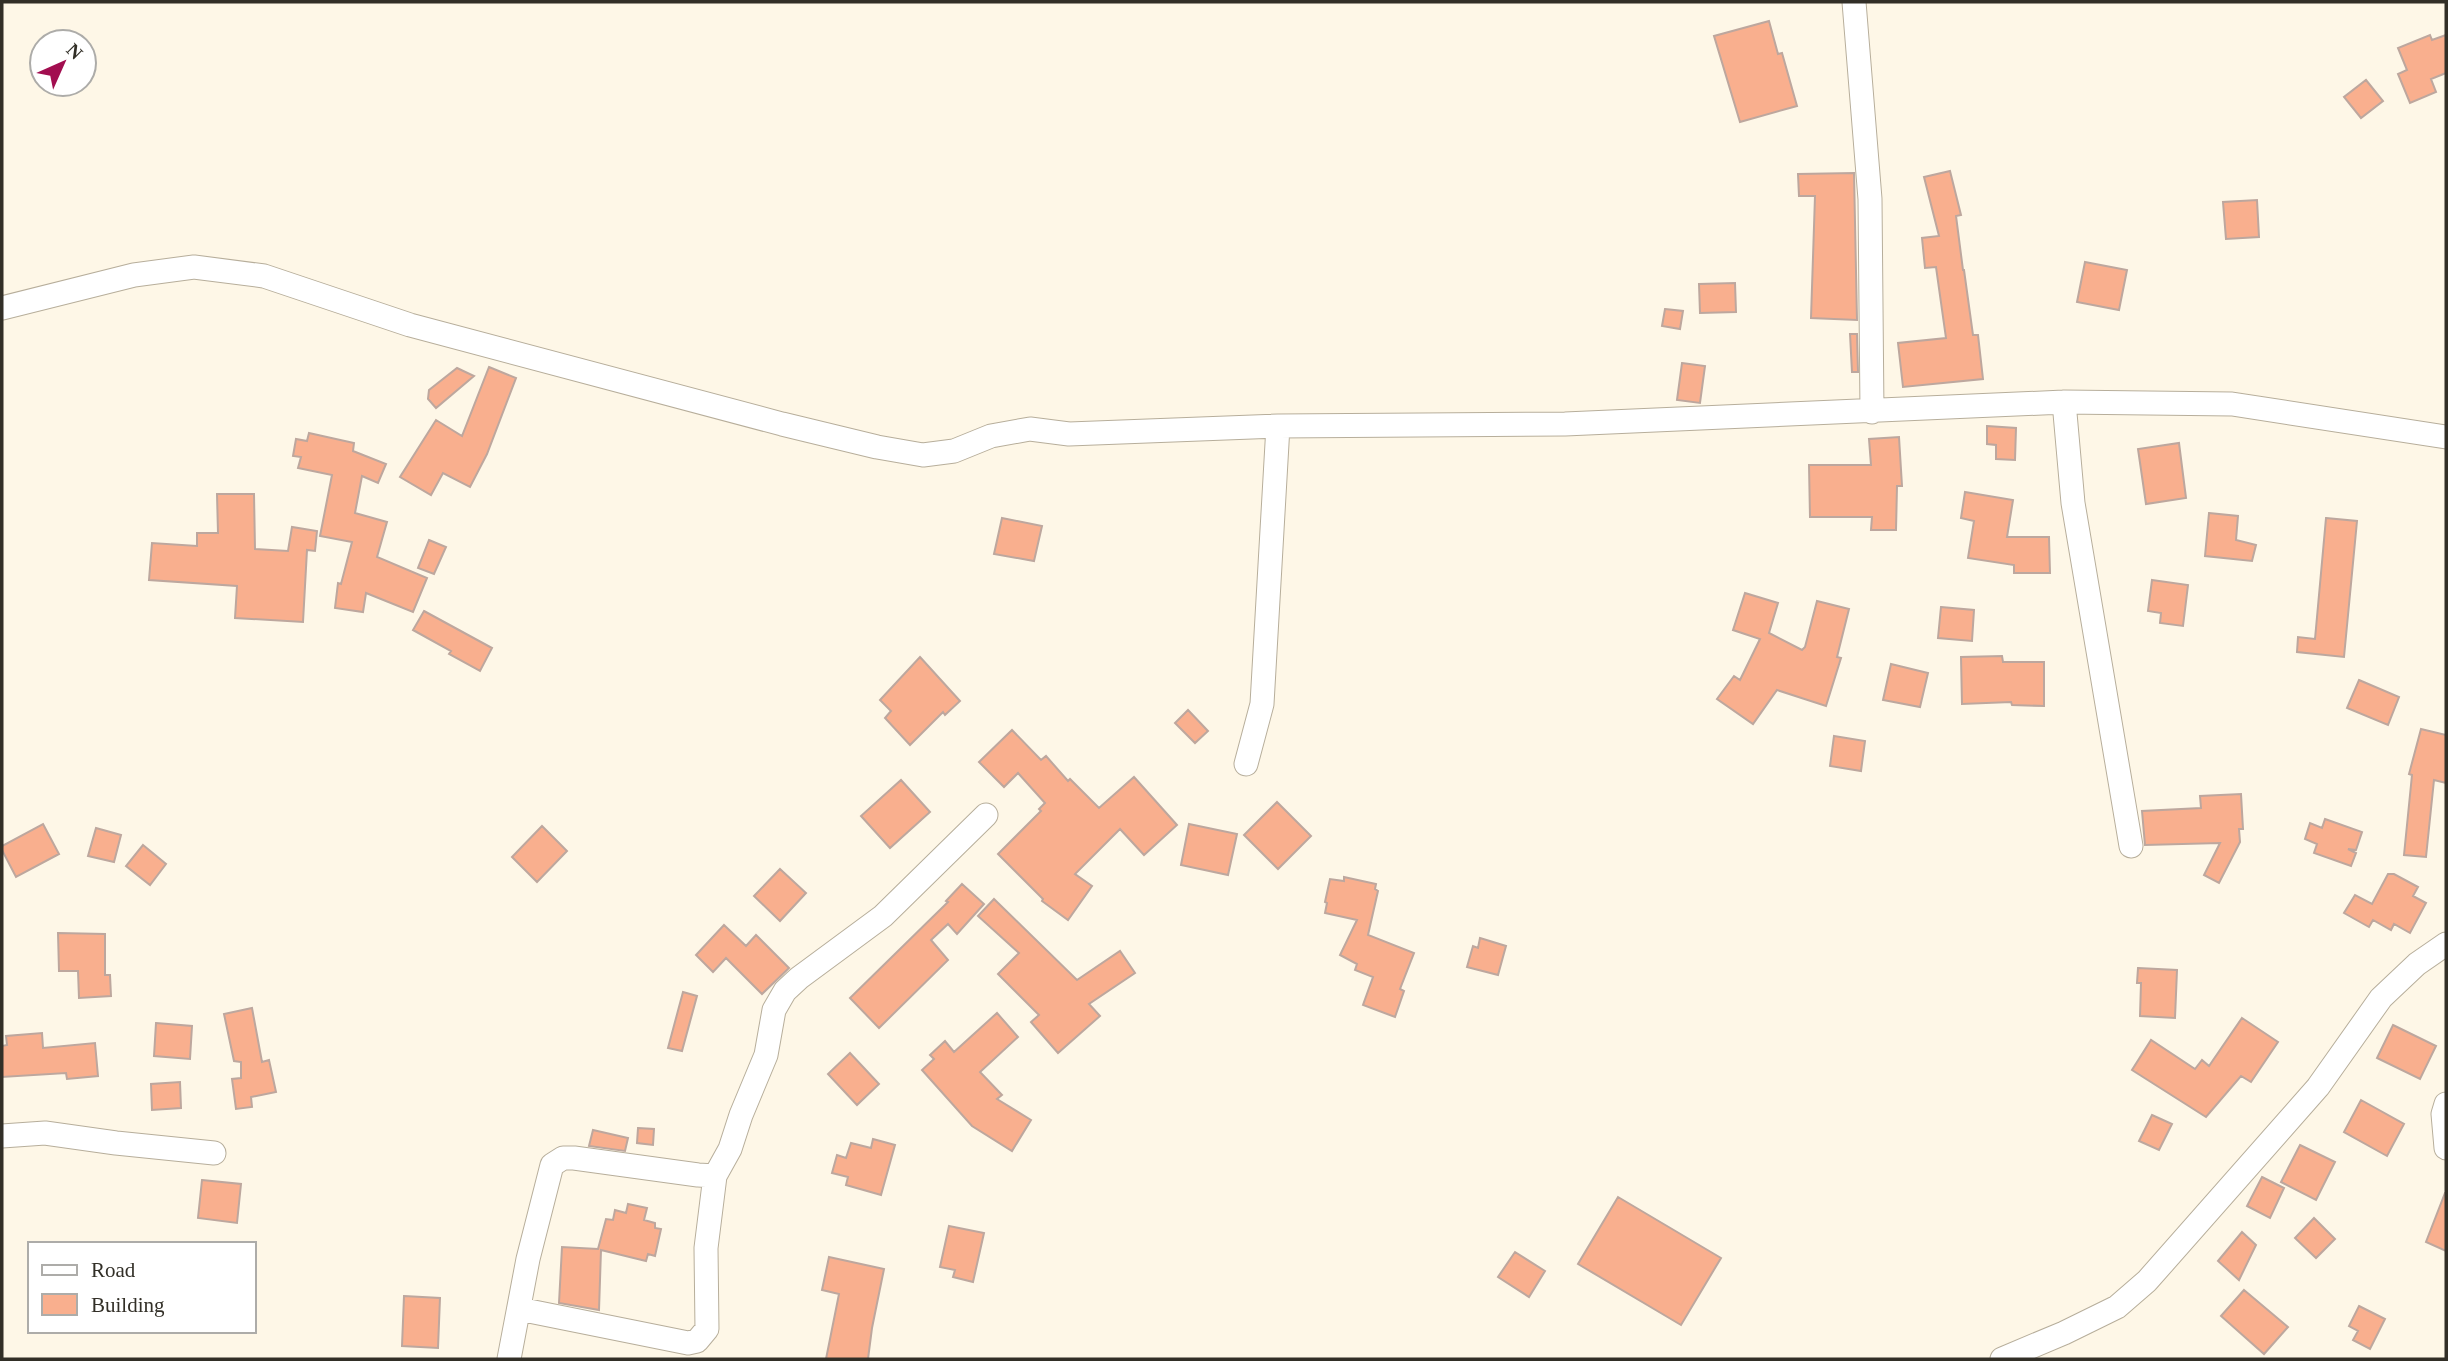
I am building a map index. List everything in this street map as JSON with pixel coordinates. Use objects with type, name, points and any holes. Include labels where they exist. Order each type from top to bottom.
[{"type":"street","points":[[1854,2],[1870,199],[1872,412]]},
{"type":"street","points":[[2,308],[134,275],[194,267],[264,276],[410,324],[782,424],[923,455],[954,452],[990,436],[1030,429],[1069,434],[1279,426],[1564,424],[2064,402],[2232,404],[2446,438]]},
{"type":"street","points":[[2064,402],[2073,503],[2130,846]]},
{"type":"street","points":[[1247,764],[1262,704],[1279,426]]},
{"type":"street","points":[[519,1309],[688,1343],[697,1341],[707,1329],[706,1248],[715,1176],[730,1149],[766,1055],[775,1010],[785,991],[883,916],[986,815]]},
{"type":"street","points":[[2002,1359],[2117,1307],[2147,1281],[2318,1087],[2381,998],[2417,964],[2446,944]]},
{"type":"street","points":[[2446,1104],[2443,1114],[2446,1149]]},
{"type":"street","points":[[2,1136],[45,1133],[214,1153]]},
{"type":"street","points":[[509,1359],[528,1259],[552,1165],[563,1158],[574,1158],[715,1176]]},
{"type":"building","points":[[1769,21],[1778,54],[1782,53],[1797,106],[1740,122],[1714,36]]},
{"type":"building","points":[[2430,35],[2432,40],[2446,35],[2446,73],[2431,79],[2436,92],[2410,103],[2398,74],[2407,70],[2398,48]]},
{"type":"building","points":[[2366,80],[2383,101],[2361,118],[2344,97]]},
{"type":"building","points":[[1950,171],[1961,215],[1956,216],[1963,270],[1973,335],[1978,335],[1983,379],[1903,387],[1898,343],[1946,338],[1936,267],[1925,268],[1922,238],[1939,236],[1924,177]]},
{"type":"building","points":[[1854,173],[1857,320],[1811,318],[1815,196],[1799,196],[1798,174]]},
{"type":"building","points":[[2257,200],[2259,237],[2226,239],[2223,202]]},
{"type":"building","points":[[2085,262],[2127,270],[2119,310],[2077,302]]},
{"type":"building","points":[[1735,283],[1736,312],[1700,313],[1699,284]]},
{"type":"building","points":[[1665,309],[1683,311],[1680,329],[1662,326]]},
{"type":"building","points":[[1850,334],[1857,334],[1858,372],[1852,372]]},
{"type":"building","points":[[1682,363],[1705,366],[1700,403],[1677,400]]},
{"type":"building","points":[[489,367],[516,378],[487,454],[470,487],[443,473],[431,495],[400,477],[436,420],[462,436]]},
{"type":"building","points":[[457,368],[474,376],[436,408],[428,399],[429,390]]},
{"type":"building","points":[[1987,426],[2016,428],[2015,460],[1996,459],[1996,445],[1987,444]]},
{"type":"building","points":[[309,433],[354,443],[353,451],[386,464],[378,483],[362,476],[355,513],[387,522],[377,557],[427,578],[413,612],[366,593],[363,612],[335,608],[338,583],[341,584],[352,542],[320,536],[332,475],[298,468],[301,457],[293,456],[296,439],[307,441]]},
{"type":"building","points":[[1899,437],[1902,486],[1897,486],[1896,530],[1871,530],[1872,517],[1810,517],[1809,465],[1871,465],[1869,439]]},
{"type":"building","points":[[2179,443],[2186,498],[2146,504],[2138,449]]},
{"type":"building","points":[[1965,492],[2013,500],[2007,537],[2049,537],[2050,573],[2014,573],[2014,565],[1968,558],[1974,521],[1961,518]]},
{"type":"building","points":[[217,494],[254,494],[255,549],[288,551],[292,527],[317,531],[315,551],[307,550],[303,622],[235,618],[237,586],[149,580],[152,543],[197,546],[197,533],[218,533]]},
{"type":"building","points":[[2209,513],[2238,516],[2236,540],[2256,545],[2252,561],[2205,556]]},
{"type":"building","points":[[1002,518],[1042,526],[1034,561],[994,554]]},
{"type":"building","points":[[2326,518],[2357,521],[2344,657],[2297,652],[2298,637],[2315,639]]},
{"type":"building","points":[[429,540],[446,547],[434,574],[418,568]]},
{"type":"building","points":[[2152,580],[2188,585],[2183,626],[2160,623],[2161,613],[2148,611]]},
{"type":"building","points":[[1745,593],[1778,603],[1769,633],[1802,650],[1817,601],[1849,609],[1837,657],[1841,658],[1826,706],[1777,690],[1753,724],[1717,699],[1734,676],[1740,680],[1760,639],[1733,630]]},
{"type":"building","points":[[1941,607],[1974,610],[1972,641],[1938,638]]},
{"type":"building","points":[[424,611],[492,648],[480,671],[413,630]]},
{"type":"building","points":[[2002,656],[2003,662],[2044,662],[2044,706],[2012,705],[2011,702],[1962,704],[1961,657]]},
{"type":"building","points":[[920,657],[960,701],[945,715],[943,712],[910,745],[885,718],[891,711],[880,700]]},
{"type":"building","points":[[1891,664],[1928,673],[1920,707],[1883,700]]},
{"type":"building","points":[[2359,680],[2399,697],[2388,725],[2347,708]]},
{"type":"building","points":[[1188,710],[1208,731],[1195,743],[1175,723]]},
{"type":"building","points":[[2421,729],[2446,735],[2446,783],[2434,780],[2426,857],[2404,855],[2412,775],[2409,774]]},
{"type":"building","points":[[1012,730],[1041,760],[1046,756],[1068,781],[1070,779],[1099,808],[1134,777],[1177,825],[1144,855],[1120,829],[1075,874],[1092,886],[1068,920],[1042,901],[998,854],[1041,811],[1039,809],[1045,803],[1018,773],[1004,787],[979,762]]},
{"type":"building","points":[[1834,736],[1865,741],[1861,771],[1830,766]]},
{"type":"building","points":[[901,780],[930,812],[890,848],[861,816]]},
{"type":"building","points":[[2241,794],[2243,829],[2239,829],[2240,842],[2219,883],[2204,875],[2220,843],[2145,845],[2142,811],[2201,808],[2200,796]]},
{"type":"building","points":[[1277,802],[1311,836],[1278,869],[1244,835]]},
{"type":"building","points":[[2325,819],[2362,832],[2356,850],[2348,849],[2356,853],[2351,866],[2314,853],[2317,844],[2305,839],[2310,823],[2322,828]]},
{"type":"building","points":[[43,824],[59,854],[16,877],[2,846]]},
{"type":"building","points":[[1189,824],[1237,834],[1228,875],[1181,865]]},
{"type":"building","points":[[542,826],[567,851],[537,882],[512,857]]},
{"type":"building","points":[[96,828],[121,835],[114,862],[88,856]]},
{"type":"building","points":[[143,845],[166,864],[150,885],[126,866]]},
{"type":"building","points":[[780,869],[806,893],[780,921],[754,896]]},
{"type":"building","points":[[2388,874],[2394,874],[2418,887],[2413,896],[2426,903],[2410,933],[2394,924],[2391,930],[2373,920],[2369,927],[2344,913],[2355,895],[2372,904]]},
{"type":"building","points":[[1344,877],[1376,884],[1375,889],[1378,891],[1368,935],[1414,953],[1400,989],[1404,991],[1395,1017],[1363,1005],[1373,977],[1355,970],[1357,964],[1340,955],[1357,920],[1325,913],[1325,902],[1330,879],[1344,881]]},
{"type":"building","points":[[962,884],[984,904],[957,934],[948,924],[931,940],[948,960],[879,1028],[850,998],[948,902],[946,901]]},
{"type":"building","points":[[994,899],[1077,980],[1120,951],[1135,973],[1089,1004],[1100,1016],[1058,1053],[1031,1022],[1039,1015],[998,974],[1019,953],[978,916]]},
{"type":"building","points":[[724,925],[746,946],[756,935],[789,968],[762,994],[726,958],[713,972],[696,955]]},
{"type":"building","points":[[58,933],[105,934],[105,975],[110,975],[111,996],[79,998],[78,971],[59,971]]},
{"type":"building","points":[[1480,938],[1506,946],[1498,975],[1467,967],[1473,946],[1478,948]]},
{"type":"building","points":[[2138,968],[2177,970],[2175,1018],[2140,1016],[2141,983],[2137,983]]},
{"type":"building","points":[[683,992],[697,996],[682,1051],[668,1048]]},
{"type":"building","points":[[252,1008],[262,1062],[269,1060],[276,1092],[251,1097],[252,1107],[236,1109],[232,1079],[241,1078],[241,1062],[234,1061],[224,1014]]},
{"type":"building","points":[[997,1013],[1018,1037],[980,1072],[1002,1095],[997,1099],[1031,1120],[1012,1151],[972,1126],[922,1070],[934,1059],[930,1055],[945,1041],[954,1052]]},
{"type":"building","points":[[2242,1018],[2278,1042],[2251,1082],[2241,1076],[2206,1117],[2132,1070],[2151,1040],[2195,1069],[2202,1060],[2209,1066]]},
{"type":"building","points":[[156,1023],[192,1026],[190,1059],[154,1056]]},
{"type":"building","points":[[2393,1025],[2436,1046],[2420,1079],[2377,1058]]},
{"type":"building","points":[[42,1033],[43,1048],[95,1043],[98,1076],[67,1079],[66,1073],[2,1077],[2,1046],[7,1045],[6,1036]]},
{"type":"building","points":[[850,1053],[879,1084],[857,1105],[828,1074]]},
{"type":"building","points":[[180,1082],[181,1108],[152,1110],[151,1084]]},
{"type":"building","points":[[2361,1100],[2404,1124],[2387,1156],[2344,1132]]},
{"type":"building","points":[[2152,1115],[2172,1124],[2159,1150],[2139,1141]]},
{"type":"building","points":[[638,1128],[654,1129],[653,1145],[637,1143]]},
{"type":"building","points":[[593,1130],[628,1138],[625,1151],[589,1146]]},
{"type":"building","points":[[873,1139],[895,1145],[881,1195],[846,1185],[848,1177],[832,1173],[837,1155],[846,1158],[851,1143],[871,1148]]},
{"type":"building","points":[[2300,1145],[2335,1162],[2316,1200],[2281,1182]]},
{"type":"building","points":[[2262,1177],[2284,1188],[2270,1218],[2247,1206]]},
{"type":"building","points":[[202,1180],[241,1184],[237,1223],[198,1218]]},
{"type":"building","points":[[2446,1193],[2446,1251],[2426,1242]]},
{"type":"building","points":[[1618,1197],[1721,1258],[1681,1325],[1578,1264]]},
{"type":"building","points":[[628,1204],[647,1208],[644,1220],[655,1223],[655,1228],[661,1229],[655,1256],[648,1254],[646,1261],[601,1250],[599,1310],[559,1303],[562,1247],[598,1249],[606,1219],[613,1220],[615,1210],[626,1213]]},
{"type":"building","points":[[2314,1218],[2335,1239],[2316,1258],[2295,1238]]},
{"type":"building","points":[[949,1226],[984,1233],[973,1282],[953,1277],[955,1270],[940,1267]]},
{"type":"building","points":[[2242,1232],[2256,1245],[2239,1280],[2218,1261]]},
{"type":"building","points":[[1515,1252],[1545,1271],[1529,1297],[1498,1277]]},
{"type":"building","points":[[829,1257],[884,1269],[868,1359],[826,1359],[839,1294],[822,1290]]},
{"type":"building","points":[[2244,1290],[2288,1327],[2264,1354],[2221,1316]]},
{"type":"building","points":[[404,1296],[440,1298],[438,1348],[402,1346]]},
{"type":"building","points":[[2359,1306],[2385,1319],[2370,1349],[2353,1340],[2358,1331],[2349,1326]]}]
